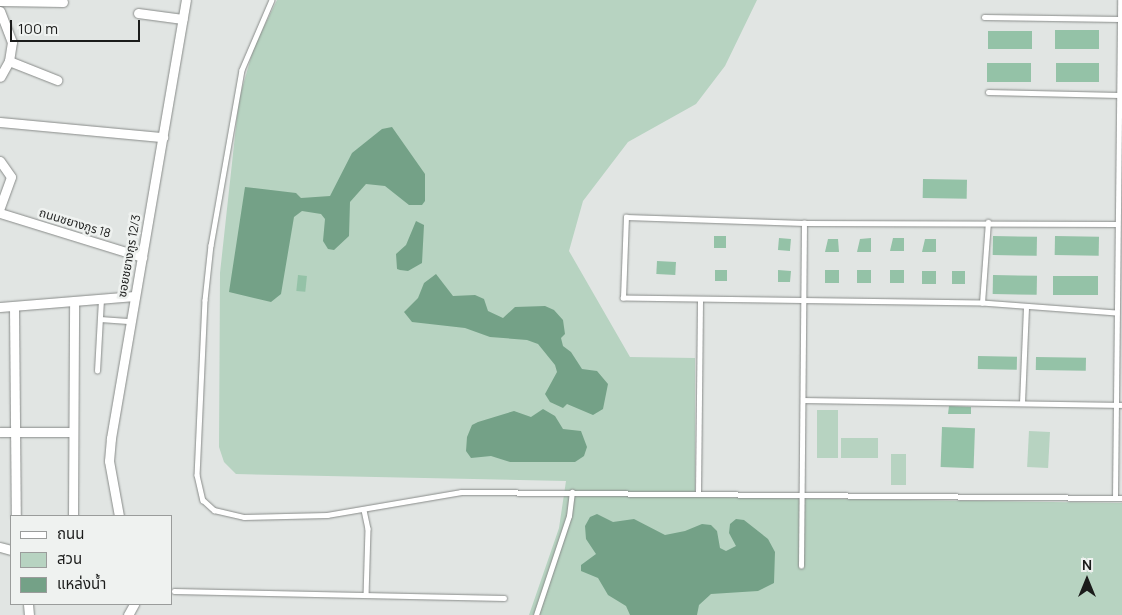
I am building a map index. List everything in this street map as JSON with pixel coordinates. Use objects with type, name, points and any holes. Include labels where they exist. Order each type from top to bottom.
[{"type":"street","name":"ซอยชยางกูร 12/3","points":[[119,515],[109,461],[135,296],[186,0]]},
{"type":"street","points":[[0,1],[63,2]]},
{"type":"street","points":[[0,11],[12,42],[9,61],[0,77]]},
{"type":"street","points":[[138,13],[183,19]]},
{"type":"street","points":[[9,61],[57,80]]},
{"type":"street","points":[[0,122],[163,137]]},
{"type":"street","points":[[0,161],[11,177],[0,208]]},
{"type":"street","name":"ถนนชยางกูร 18","points":[[0,214],[142,257]]},
{"type":"street","points":[[0,307],[135,296]]},
{"type":"street","points":[[73,515],[74,302]]},
{"type":"street","points":[[14,307],[16,515]]},
{"type":"street","points":[[0,432],[73,432]]},
{"type":"lane","points":[[272,0],[242,70],[211,245],[204,310],[197,475],[199,490],[208,505],[227,515],[274,518],[364,510],[460,492],[1122,498]]},
{"type":"lane","points":[[1115,498],[1119,405],[1119,323],[1116,313],[1120,245],[1117,224],[1120,168],[1120,0]]},
{"type":"lane","points":[[984,17],[1120,19]]},
{"type":"lane","points":[[988,92],[1120,92]]},
{"type":"lane","points":[[1116,313],[1026,308],[982,303],[624,298],[626,217],[804,223],[988,222],[1117,224]]},
{"type":"lane","points":[[982,303],[988,222]]},
{"type":"lane","points":[[801,566],[804,400],[804,223]]},
{"type":"lane","points":[[97,371],[101,300]]},
{"type":"lane","points":[[698,493],[700,300]]},
{"type":"lane","points":[[1022,403],[1026,308]]},
{"type":"lane","points":[[100,319],[131,321]]},
{"type":"lane","points":[[804,400],[1119,405]]},
{"type":"lane","points":[[536,615],[569,516],[572,492]]},
{"type":"lane","points":[[364,510],[368,529],[366,595]]},
{"type":"lane","points":[[174,590],[504,598]]},
{"type":"green space","points":[[277,0],[757,0],[725,66],[696,104],[628,142],[583,201],[569,251],[630,357],[695,358],[695,497],[1122,503],[1122,615],[529,615],[559,528],[566,481],[236,474],[224,462],[219,447],[220,273],[239,99],[254,47]]},
{"type":"green space","points":[[817,410],[838,410],[838,458],[817,458]]},
{"type":"green space","points":[[1029,431],[1050,432],[1048,468],[1027,467]]},
{"type":"green space","points":[[841,438],[878,438],[878,458],[841,458]]},
{"type":"green space","points":[[891,454],[906,454],[906,485],[891,485]]},
{"type":"water","points":[[392,127],[425,174],[425,201],[422,205],[409,205],[385,186],[366,184],[350,202],[349,236],[334,250],[328,249],[323,241],[325,219],[321,214],[302,211],[294,217],[281,294],[271,302],[229,292],[245,187],[296,193],[301,198],[330,196],[352,153],[382,129]]},
{"type":"water","points":[[416,221],[424,225],[422,263],[408,271],[397,269],[396,254],[406,245]]},
{"type":"water","points":[[436,274],[453,296],[475,295],[484,299],[488,311],[503,318],[515,307],[545,306],[554,310],[563,320],[565,334],[561,338],[563,346],[571,352],[582,369],[597,371],[608,384],[603,409],[593,415],[567,404],[563,408],[550,402],[545,394],[557,372],[555,365],[538,344],[527,340],[490,337],[465,328],[412,322],[404,312],[418,298],[424,283]]},
{"type":"water","points":[[543,409],[555,416],[563,429],[581,431],[587,447],[584,456],[575,462],[510,462],[491,456],[471,458],[466,451],[467,437],[472,425],[514,411],[531,417]]},
{"type":"water","points":[[597,514],[613,522],[634,519],[665,535],[685,531],[702,524],[711,525],[717,531],[720,548],[726,551],[736,546],[729,533],[730,524],[736,519],[744,520],[768,539],[775,552],[774,583],[758,591],[711,594],[699,605],[697,615],[630,615],[626,606],[608,595],[598,578],[581,571],[581,565],[596,554],[586,539],[585,526],[590,517]]},
{"type":"building","points":[[1055,30],[1099,30],[1099,49],[1055,49]]},
{"type":"building","points":[[988,31],[1032,31],[1032,49],[988,49]]},
{"type":"building","points":[[987,63],[1031,63],[1031,82],[987,82]]},
{"type":"building","points":[[1056,63],[1099,63],[1099,82],[1056,82]]},
{"type":"building","points":[[923,179],[967,180],[967,199],[923,198]]},
{"type":"building","points":[[714,236],[726,236],[726,248],[714,248]]},
{"type":"building","points":[[993,236],[1037,237],[1037,256],[993,255]]},
{"type":"building","points":[[1055,236],[1099,237],[1099,256],[1055,255]]},
{"type":"building","points":[[779,238],[791,239],[790,251],[778,250]]},
{"type":"building","points":[[871,238],[871,252],[857,252],[860,239]]},
{"type":"building","points":[[893,238],[904,238],[904,251],[890,251]]},
{"type":"building","points":[[828,239],[838,239],[839,252],[825,252]]},
{"type":"building","points":[[925,239],[936,239],[936,252],[922,252]]},
{"type":"building","points":[[657,261],[676,262],[675,275],[656,274]]},
{"type":"building","points":[[715,270],[727,270],[727,281],[715,281]]},
{"type":"building","points":[[778,270],[791,271],[790,282],[778,282]]},
{"type":"building","points":[[825,270],[839,270],[839,283],[825,283]]},
{"type":"building","points":[[857,270],[871,270],[871,283],[857,283]]},
{"type":"building","points":[[890,270],[904,270],[904,283],[890,283]]},
{"type":"building","points":[[922,271],[936,271],[936,284],[922,284]]},
{"type":"building","points":[[952,271],[965,271],[965,284],[952,284]]},
{"type":"building","points":[[298,275],[307,276],[305,292],[296,291]]},
{"type":"building","points":[[993,275],[1037,276],[1037,295],[993,294]]},
{"type":"building","points":[[1053,276],[1098,276],[1098,295],[1053,295]]},
{"type":"building","points":[[978,356],[1017,357],[1017,370],[978,369]]},
{"type":"building","points":[[1036,357],[1086,358],[1086,371],[1036,370]]},
{"type":"building","points":[[949,406],[971,407],[971,414],[948,414]]},
{"type":"building","points":[[942,427],[975,428],[974,468],[941,467]]}]
